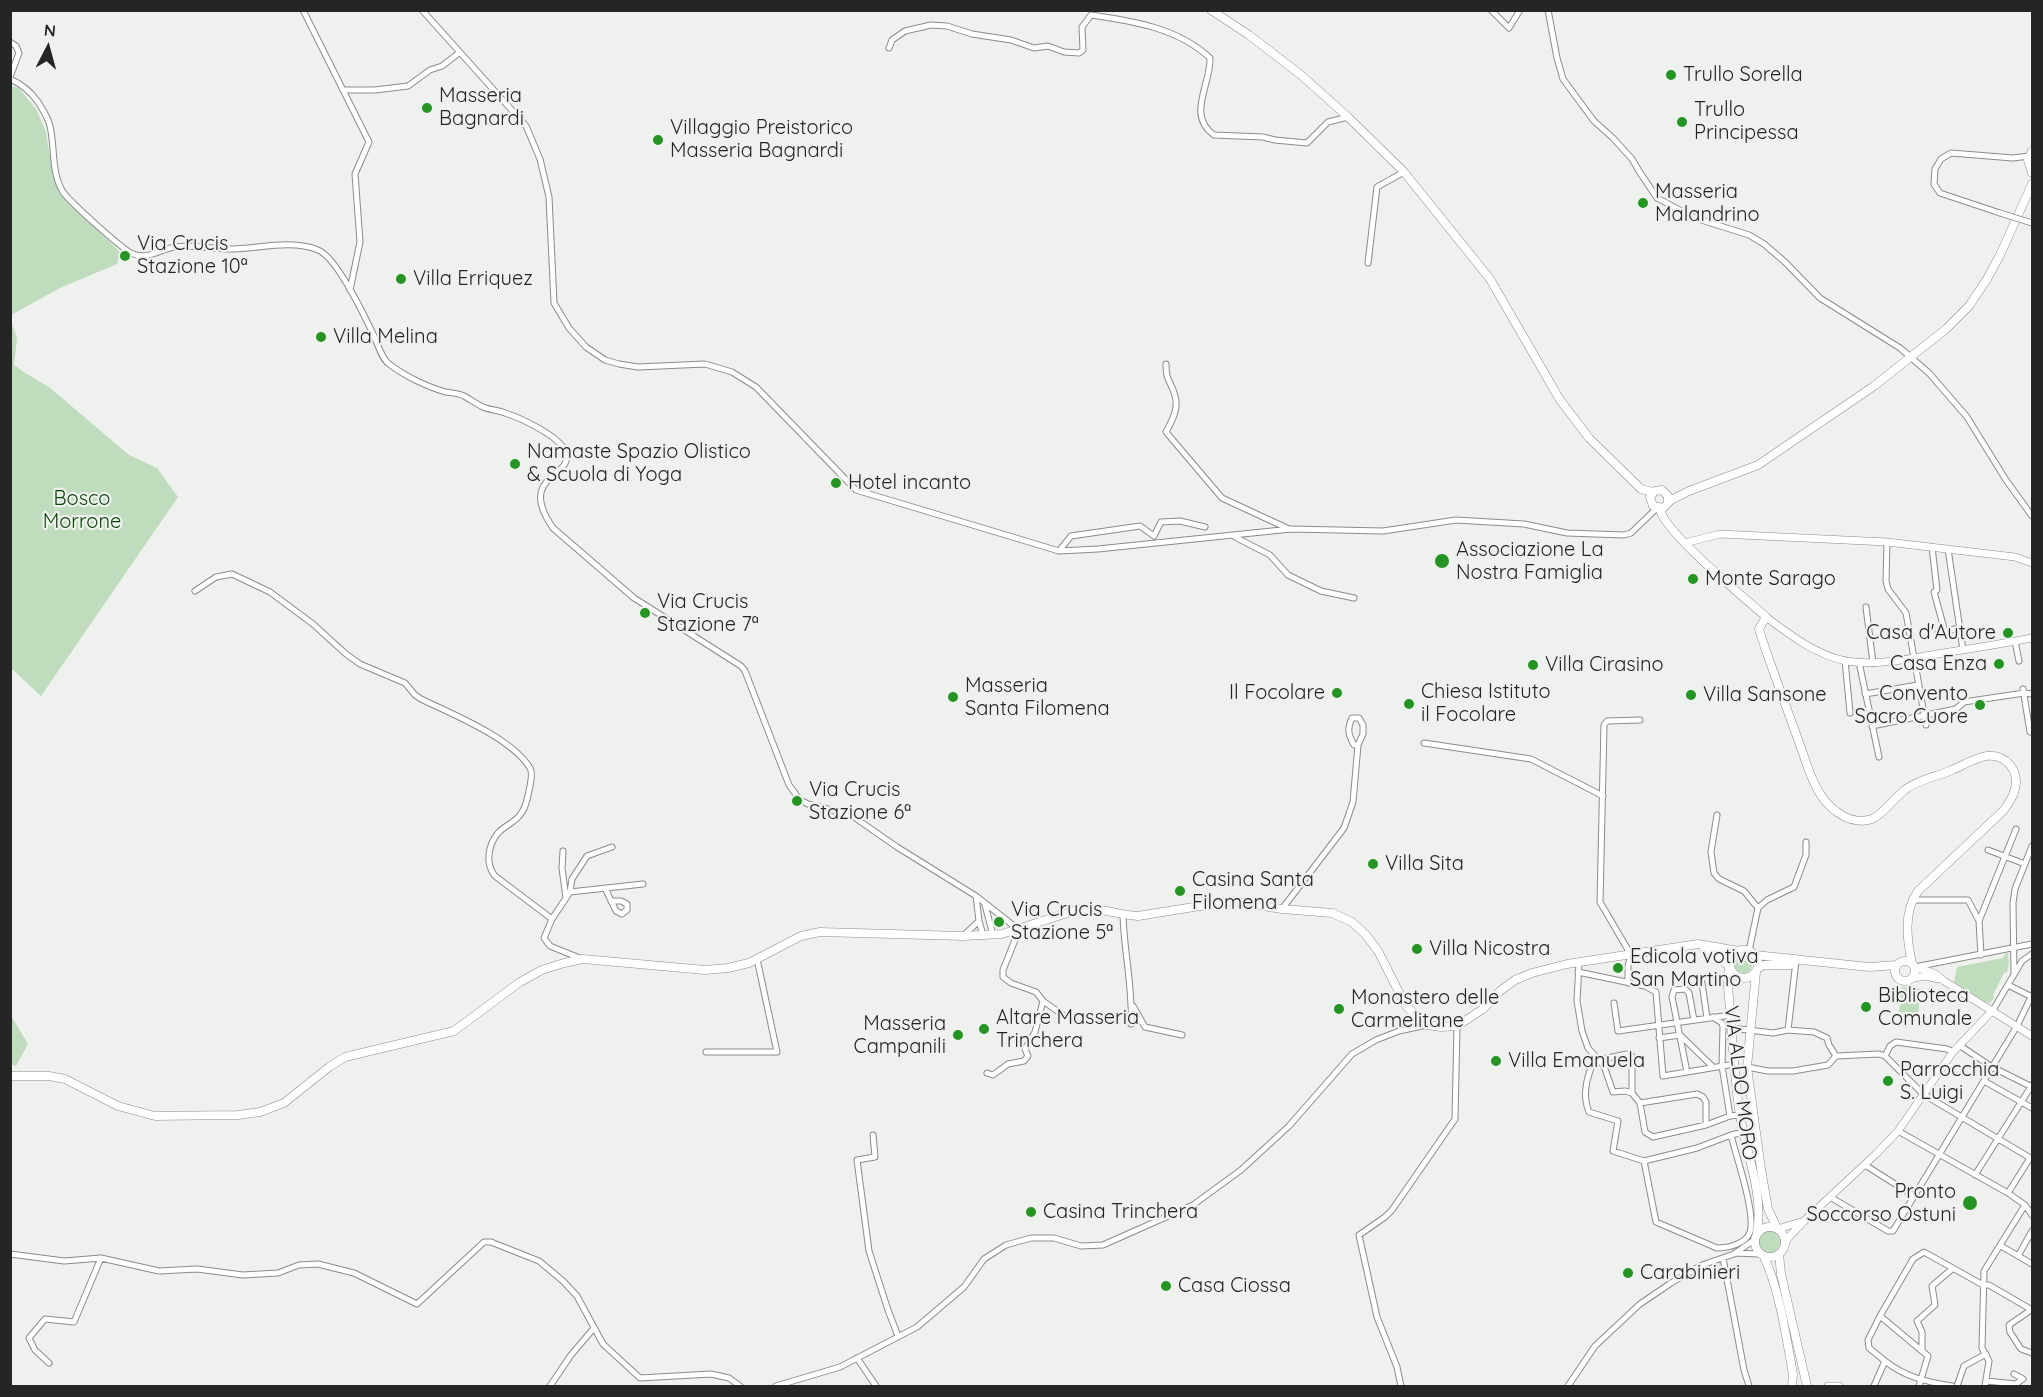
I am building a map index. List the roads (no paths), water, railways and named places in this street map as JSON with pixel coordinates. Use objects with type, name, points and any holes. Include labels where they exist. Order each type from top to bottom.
[{"type":"main road","points":[[1211,10],[1249,35],[1300,75],[1348,117],[1404,172],[1490,279],[1560,400],[1589,438],[1645,498],[1662,506]]},
{"type":"main road","points":[[2031,153],[2028,165],[2032,173]]},
{"type":"main road","points":[[1662,506],[1689,491],[1758,465],[1911,359],[1946,329],[1969,306],[2000,255],[2032,184]]},
{"type":"main road","points":[[1627,477],[1641,489],[1653,492],[1660,490],[1665,492],[1689,491]]},
{"type":"main road","points":[[1650,501],[1653,492]]},
{"type":"main road","points":[[1662,506],[1668,498],[1665,492]]},
{"type":"main road","points":[[1662,506],[1667,523],[1685,543],[1766,617],[1759,629],[1813,781],[1826,802],[1847,818],[1857,821],[1869,820],[1881,814],[1904,790],[1920,780],[1950,771],[1981,756],[2002,757],[2013,768],[2016,788],[2012,800],[1918,891],[1912,900],[1904,957],[1895,971],[1897,977]]},
{"type":"main road","points":[[10,1076],[49,1076],[65,1079],[118,1106],[155,1116],[216,1116],[260,1112],[284,1103],[345,1057],[454,1031],[520,982],[542,970],[564,963],[583,959],[705,970],[728,968],[757,958],[801,936],[819,932],[993,935],[1019,930],[1080,909],[1094,908],[1138,916],[1231,901],[1282,909],[1332,913],[1352,921],[1366,935],[1378,951],[1406,1006],[1427,1024],[1441,1027],[1457,1026],[1483,1010],[1515,980],[1532,973],[1698,944],[1796,959],[1869,967],[1906,961],[1914,966]]},
{"type":"main road","points":[[1869,967],[1903,981],[1913,978],[1914,966],[1908,936]]},
{"type":"main road","points":[[1687,946],[1716,953],[1735,975],[1744,978],[1749,978],[1764,965],[1791,965],[1796,959]]},
{"type":"main road","points":[[1730,968],[1731,960],[1739,951]]},
{"type":"main road","points":[[1752,953],[1757,959],[1756,970]]},
{"type":"main road","name":"VIA ALDO MORO","points":[[1730,968],[1727,977],[1740,1115],[1760,1210],[1756,1236]]},
{"type":"main road","name":"VIA ALDO MORO","points":[[1756,970],[1747,1067],[1768,1209],[1777,1228]]},
{"type":"main road","points":[[1764,1227],[1777,1228],[1784,1236],[1785,1245],[1779,1254],[1769,1258],[1756,1250],[1756,1236],[1764,1227]]},
{"type":"main road","points":[[1779,1254],[1808,1386],[1798,1386]]},
{"type":"main road","points":[[1762,1255],[1771,1271],[1777,1297],[1792,1367],[1792,1386]]},
{"type":"street","points":[[303,10],[369,142],[355,174],[360,242],[350,290]]},
{"type":"street","points":[[422,10],[526,126],[540,159],[549,197],[554,303],[569,328],[586,347],[605,360],[619,364],[638,367],[705,364],[732,372],[756,387],[856,490],[1059,550],[1098,549],[1291,529],[1383,531],[1466,519],[1524,524],[1567,533],[1624,535],[1631,533],[1662,506]]},
{"type":"street","points":[[1491,10],[1509,28],[1520,10]]},
{"type":"street","points":[[1548,10],[1563,80],[1594,121],[1632,159],[1657,198],[1695,218],[1749,235],[1764,244],[1820,298],[1890,340],[1929,373],[1967,417],[2006,480],[2032,516]]},
{"type":"street","points":[[890,48],[892,40],[905,31],[931,25],[947,26],[972,34],[1011,40],[1034,48],[1048,46],[1064,52],[1079,53],[1083,50],[1082,27],[1091,15],[1106,17],[1140,23],[1175,34],[1202,50],[1210,58],[1208,82],[1202,90],[1201,116],[1203,124],[1214,135],[1307,142],[1328,122],[1348,117]]},
{"type":"street","points":[[10,42],[19,52],[10,78],[33,95],[46,114],[56,171],[63,192],[131,253],[149,256],[175,247],[229,249],[290,244],[320,250],[334,264],[350,290],[387,363],[424,384],[446,392],[462,394],[484,407],[524,421],[560,443],[566,452],[567,459],[563,467],[543,486],[540,493],[543,514],[553,528],[634,598],[741,666],[745,671],[789,785],[800,800],[851,815],[897,847],[976,896],[1019,930],[1002,977],[1011,983],[1036,992],[1043,1001],[1063,1015]]},
{"type":"street","points":[[343,90],[375,90],[408,86],[430,70],[442,66],[459,52]]},
{"type":"street","points":[[2031,153],[2013,158],[1951,153],[1938,164],[1934,174],[1934,184],[1940,193],[2032,223]]},
{"type":"street","points":[[1368,262],[1377,187],[1404,172]]},
{"type":"street","points":[[1166,364],[1166,378],[1176,397],[1175,416],[1166,432],[1222,498],[1291,529]]},
{"type":"street","points":[[1059,550],[1071,536],[1140,526],[1154,536],[1161,522],[1180,521],[1205,527]]},
{"type":"street","points":[[1685,543],[1720,534],[1887,542],[2015,557],[2032,563]]},
{"type":"street","points":[[1234,536],[1270,555],[1288,575],[1321,591],[1354,598]]},
{"type":"street","points":[[1887,542],[1886,581],[1888,589],[1906,613],[1926,725]]},
{"type":"street","points":[[1932,547],[1937,590],[1934,592],[1941,633],[1959,628]]},
{"type":"street","points":[[1948,549],[1963,650]]},
{"type":"street","points":[[195,591],[216,578],[232,574],[270,592],[313,624],[360,664],[405,683],[422,699],[472,723],[513,750],[531,770],[531,778],[522,813],[498,834],[488,857],[489,866],[495,876],[552,919]]},
{"type":"street","points":[[1866,607],[1873,663]]},
{"type":"street","points":[[1766,617],[1821,652],[1859,662],[1873,663],[1913,658],[2032,638],[2032,643]]},
{"type":"street","points":[[2015,641],[2019,661]]},
{"type":"street","points":[[1845,660],[1850,713]]},
{"type":"street","points":[[1859,662],[1879,757]]},
{"type":"street","points":[[1865,694],[1918,685]]},
{"type":"street","points":[[1872,726],[1956,709],[1964,702],[2023,691],[2032,694]]},
{"type":"street","points":[[2023,691],[2030,732]]},
{"type":"street","points":[[1282,909],[1344,828],[1353,802],[1358,745],[1363,734],[1363,725],[1359,718],[1352,718],[1348,726],[1349,736],[1354,745],[1358,745]]},
{"type":"street","points":[[1628,983],[1628,966],[1631,955],[1600,902],[1605,722],[1640,720]]},
{"type":"street","points":[[1424,743],[1531,759],[1603,796]]},
{"type":"street","points":[[1717,815],[1711,852],[1714,873],[1719,879],[1744,891],[1758,908]]},
{"type":"street","points":[[1979,921],[2016,829]]},
{"type":"street","points":[[1752,953],[1758,908],[1767,900],[1794,887],[1806,855],[1806,842]]},
{"type":"street","points":[[2014,974],[2013,903],[2015,889],[2032,846]]},
{"type":"street","points":[[583,959],[550,946],[544,938],[552,919],[570,892],[572,879],[587,856],[612,847]]},
{"type":"street","points":[[1988,850],[2025,864]]},
{"type":"street","points":[[563,851],[562,868],[566,898]]},
{"type":"street","points":[[570,892],[643,884]]},
{"type":"street","points":[[605,888],[612,900]]},
{"type":"street","points":[[976,896],[983,935]]},
{"type":"street","points":[[1912,900],[1968,900],[1979,921],[1981,955]]},
{"type":"street","points":[[985,905],[993,935]]},
{"type":"street","points":[[1123,915],[1132,1004],[1131,1024]]},
{"type":"street","points":[[963,936],[979,921]]},
{"type":"street","points":[[1914,966],[2032,944]]},
{"type":"street","points":[[1785,1245],[1788,1238],[1805,1220],[1898,1131],[1953,1052],[1993,1010],[2022,961],[2032,954]]},
{"type":"street","points":[[706,1052],[777,1052],[757,958]]},
{"type":"street","points":[[1788,1030],[1796,959]]},
{"type":"street","points":[[1579,963],[1577,1001],[1582,1031],[1588,1048],[1604,1066],[1613,1092],[1625,1091],[1632,1094],[1640,1103],[1644,1128],[1648,1135],[1653,1137],[1740,1115]]},
{"type":"street","points":[[1914,966],[1939,975],[1944,981]]},
{"type":"street","points":[[1578,972],[1645,986],[1656,992],[1663,1076],[1735,1064]]},
{"type":"street","points":[[1913,978],[1926,976],[1944,981],[2032,1036]]},
{"type":"street","name":"VIA ALDO MORO","points":[[1702,982],[1710,1017],[1722,1023],[1723,1027],[1722,1066],[1730,1116]]},
{"type":"street","points":[[1830,1197],[1888,1232],[1893,1231],[2017,1026],[2032,996],[2008,985]]},
{"type":"street","points":[[1687,1072],[1672,997],[1674,990],[1685,989],[1689,993],[1694,1020]]},
{"type":"street","points":[[987,1073],[993,1075],[1008,1064],[1023,1061],[1028,1056],[1025,1049],[1035,1032],[1043,1001]]},
{"type":"street","points":[[1614,1003],[1618,1031],[1731,1015]]},
{"type":"street","points":[[1132,1004],[1145,1027],[1182,1035]]},
{"type":"street","points":[[776,1386],[840,1366],[917,1327],[964,1287],[984,1259],[1006,1245],[1030,1239],[1054,1238],[1082,1246],[1104,1245],[1193,1205],[1241,1170],[1289,1126],[1352,1054],[1376,1040],[1427,1024]]},
{"type":"street","points":[[1401,1386],[1397,1367],[1377,1317],[1359,1235],[1392,1210],[1455,1119],[1457,1026]]},
{"type":"street","points":[[1732,1028],[1773,1033],[1788,1030],[1821,1034],[1827,1038],[1828,1045],[1836,1056]]},
{"type":"street","points":[[1659,1038],[1680,1035]]},
{"type":"street","points":[[1680,1035],[1713,1067]]},
{"type":"street","points":[[1885,1056],[1890,1046],[1896,1042],[1947,1049],[1953,1052]]},
{"type":"street","points":[[1959,1045],[1992,1067],[2032,1086],[1975,1175]]},
{"type":"street","points":[[1747,1067],[1768,1071],[1793,1071],[1827,1065],[1836,1056],[1874,1053],[1885,1056],[1923,1094],[2031,1158],[2008,1193]]},
{"type":"street","points":[[1596,1058],[1627,1054],[1632,1056],[1632,1094]]},
{"type":"street","points":[[1596,1058],[1586,1082],[1586,1104],[1589,1112],[1618,1121],[1613,1151],[1644,1161],[1697,1149],[1744,1132]]},
{"type":"street","points":[[1984,1081],[2032,1108]]},
{"type":"street","points":[[1640,1103],[1696,1094],[1703,1097],[1706,1102],[1706,1125]]},
{"type":"street","points":[[1898,1131],[2008,1193],[2025,1205],[2032,1215]]},
{"type":"street","points":[[873,1135],[875,1157],[857,1160],[869,1251],[898,1336]]},
{"type":"street","name":"VIA ALDO MORO","points":[[1644,1161],[1656,1222],[1717,1248],[1724,1248],[1741,1242],[1750,1232],[1752,1214],[1731,1135]]},
{"type":"street","points":[[1865,1165],[1914,1196]]},
{"type":"street","points":[[1745,1191],[1756,1191]]},
{"type":"street","points":[[2014,1374],[2023,1379],[2016,1383],[1985,1384],[1989,1361],[1982,1348],[1983,1285],[1984,1271],[2025,1205]]},
{"type":"street","points":[[1777,1228],[1793,1226],[1805,1220]]},
{"type":"street","points":[[2018,1256],[2030,1240],[2032,1231]]},
{"type":"street","points":[[1734,1254],[1756,1236]]},
{"type":"street","points":[[10,1254],[64,1261],[101,1258],[159,1271],[197,1269],[243,1275],[278,1273],[299,1265],[318,1264],[354,1273],[417,1304],[484,1242],[491,1242],[539,1261],[563,1281],[577,1296],[603,1344],[640,1378],[711,1374],[729,1378],[740,1386]]},
{"type":"street","points":[[2001,1245],[2032,1264]]},
{"type":"street","points":[[1568,1386],[1595,1346],[1640,1304],[1671,1283],[1702,1265],[1734,1254],[1748,1252],[1762,1255]]},
{"type":"street","points":[[1952,1386],[1920,1384],[1895,1369],[1869,1348],[1868,1340],[1880,1316],[1913,1259],[1924,1252],[2032,1310],[2009,1325],[2010,1332],[2021,1349],[2032,1353]]},
{"type":"street","points":[[49,1363],[35,1350],[29,1338],[45,1319],[74,1322],[101,1258]]},
{"type":"street","points":[[1723,1258],[1749,1386]]},
{"type":"street","points":[[1922,1349],[1922,1332],[1917,1321],[1935,1305],[1932,1286],[1952,1269]]},
{"type":"street","points":[[1880,1316],[1928,1356],[1920,1384]]},
{"type":"street","points":[[550,1386],[594,1328]]},
{"type":"street","points":[[1957,1386],[1964,1366],[1986,1354]]},
{"type":"street","points":[[857,1358],[876,1386]]},
{"type":"street","points":[[1874,1386],[1885,1361]]},
{"type":"street","points":[[1828,1386],[1839,1386]]},
{"type":"place","name":"Trullo Sorella","points":[[1671,75]]},
{"type":"place","name":"Masseria Bagnardi","points":[[427,108]]},
{"type":"place","name":"Trullo Principessa","points":[[1682,122]]},
{"type":"place","name":"Villaggio Preistorico Masseria Bagnardi","points":[[658,140]]},
{"type":"place","name":"Masseria Malandrino","points":[[1643,203]]},
{"type":"place","name":"Via Crucis Stazione 10ª","points":[[125,256]]},
{"type":"place","name":"Villa Erriquez","points":[[401,279]]},
{"type":"place","name":"Villa Melina","points":[[321,337]]},
{"type":"place","name":"Namaste Spazio Olistico & Scuola di Yoga","points":[[515,464]]},
{"type":"place","name":"Hotel incanto","points":[[836,483]]},
{"type":"place","name":"Associazione La Nostra Famiglia","points":[[1442,561]]},
{"type":"place","name":"Monte Sarago","points":[[1693,579]]},
{"type":"place","name":"Via Crucis Stazione 7ª","points":[[645,613]]},
{"type":"place","name":"Casa d'Autore","points":[[2008,633]]},
{"type":"place","name":"Casa Enza","points":[[1999,664]]},
{"type":"place","name":"Villa Cirasino","points":[[1533,665]]},
{"type":"place","name":"Il Focolare","points":[[1337,693]]},
{"type":"place","name":"Villa Sansone","points":[[1691,695]]},
{"type":"place","name":"Masseria Santa Filomena","points":[[953,697]]},
{"type":"place","name":"Chiesa Istituto il Focolare","points":[[1409,704]]},
{"type":"place","name":"Convento Sacro Cuore","points":[[1980,705]]},
{"type":"place","name":"Via Crucis Stazione 6ª","points":[[797,801]]},
{"type":"place","name":"Villa Sita","points":[[1373,864]]},
{"type":"place","name":"Casina Santa Filomena","points":[[1180,891]]},
{"type":"place","name":"Via Crucis Stazione 5ª","points":[[999,922]]},
{"type":"place","name":"Villa Nicostra","points":[[1417,949]]},
{"type":"place","name":"Edicola votiva San Martino","points":[[1618,968]]},
{"type":"place","name":"Biblioteca Comunale","points":[[1866,1007]]},
{"type":"place","name":"Monastero delle Carmelitane","points":[[1339,1009]]},
{"type":"place","name":"Altare Masseria Trinchera","points":[[984,1029]]},
{"type":"place","name":"Masseria Campanili","points":[[958,1035]]},
{"type":"place","name":"Villa Emanuela","points":[[1496,1061]]},
{"type":"place","name":"Parrocchia S. Luigi","points":[[1888,1081]]},
{"type":"place","name":"Pronto Soccorso Ostuni","points":[[1970,1203]]},
{"type":"place","name":"Casina Trinchera","points":[[1031,1212]]},
{"type":"place","name":"Carabinieri","points":[[1628,1273]]},
{"type":"place","name":"Casa Ciossa","points":[[1166,1286]]},
{"type":"park label","name":"Bosco Morrone","points":[[82,510]]}]
